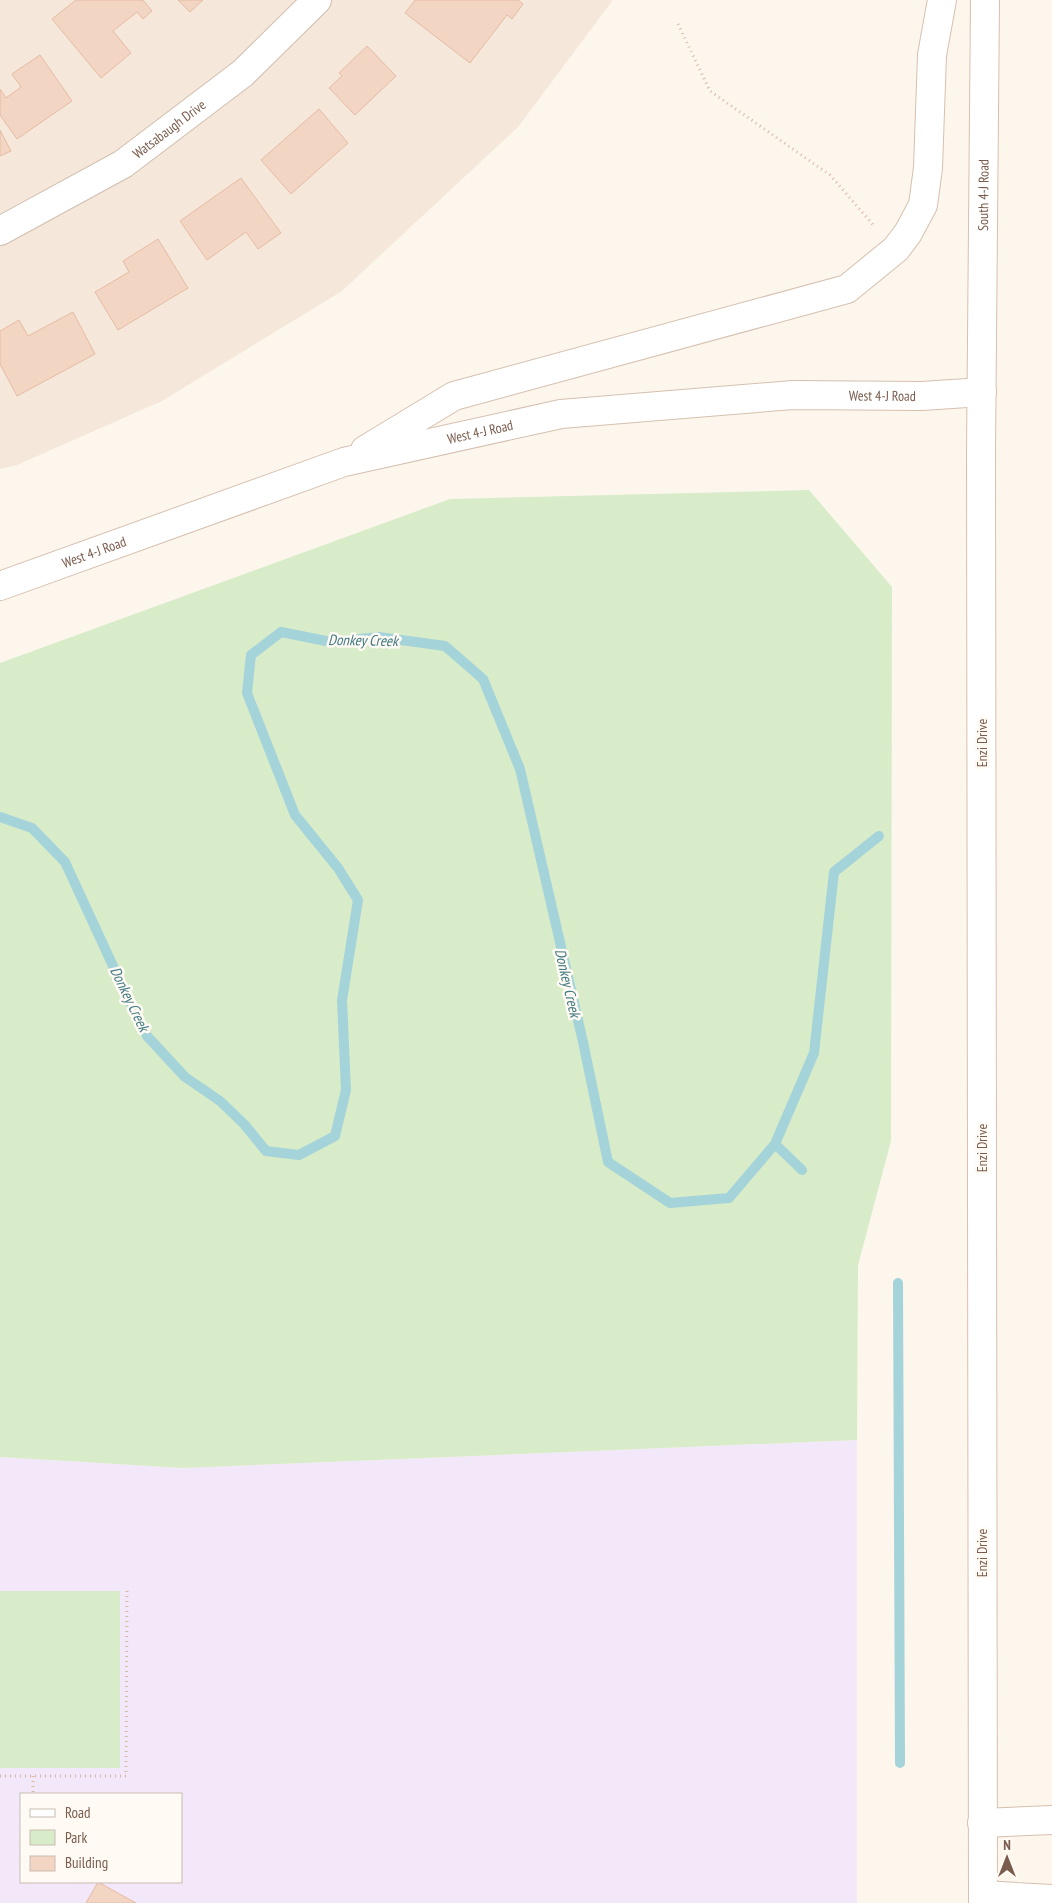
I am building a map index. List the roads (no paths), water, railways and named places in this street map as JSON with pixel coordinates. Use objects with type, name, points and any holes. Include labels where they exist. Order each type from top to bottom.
[{"type":"main road","name":"Watsabaugh Drive","points":[[0,231],[123,164],[243,73],[317,0]]},
{"type":"main road","points":[[344,462],[454,396],[847,289],[896,249],[908,233],[924,205],[928,168],[932,55],[942,0]]},
{"type":"main road","name":"South 4-J Road","points":[[982,392],[984,0]]},
{"type":"main road","name":"West 4-J Road","points":[[0,586],[344,462],[561,414],[794,395],[922,396],[982,392]]},
{"type":"main road","name":"Enzi Drive","points":[[982,392],[983,1899]]},
{"type":"main road","points":[[982,1823],[1052,1820]]},
{"type":"main road","points":[[983,1899],[1052,1899]]},
{"type":"waterway","name":"Donkey Creek","points":[[0,817],[32,828],[65,862],[147,1036],[185,1077],[220,1101],[244,1124],[266,1151],[299,1155],[335,1136],[346,1090],[342,1000],[358,900],[338,868],[295,815],[247,693],[251,655],[281,632],[331,642],[379,637],[445,646],[483,679],[520,769],[583,1042],[608,1162],[670,1203],[729,1198],[775,1144],[814,1053],[834,872],[879,836]]},
{"type":"waterway","points":[[775,1144],[802,1170]]},
{"type":"waterway","points":[[898,1283],[900,1763]]}]
